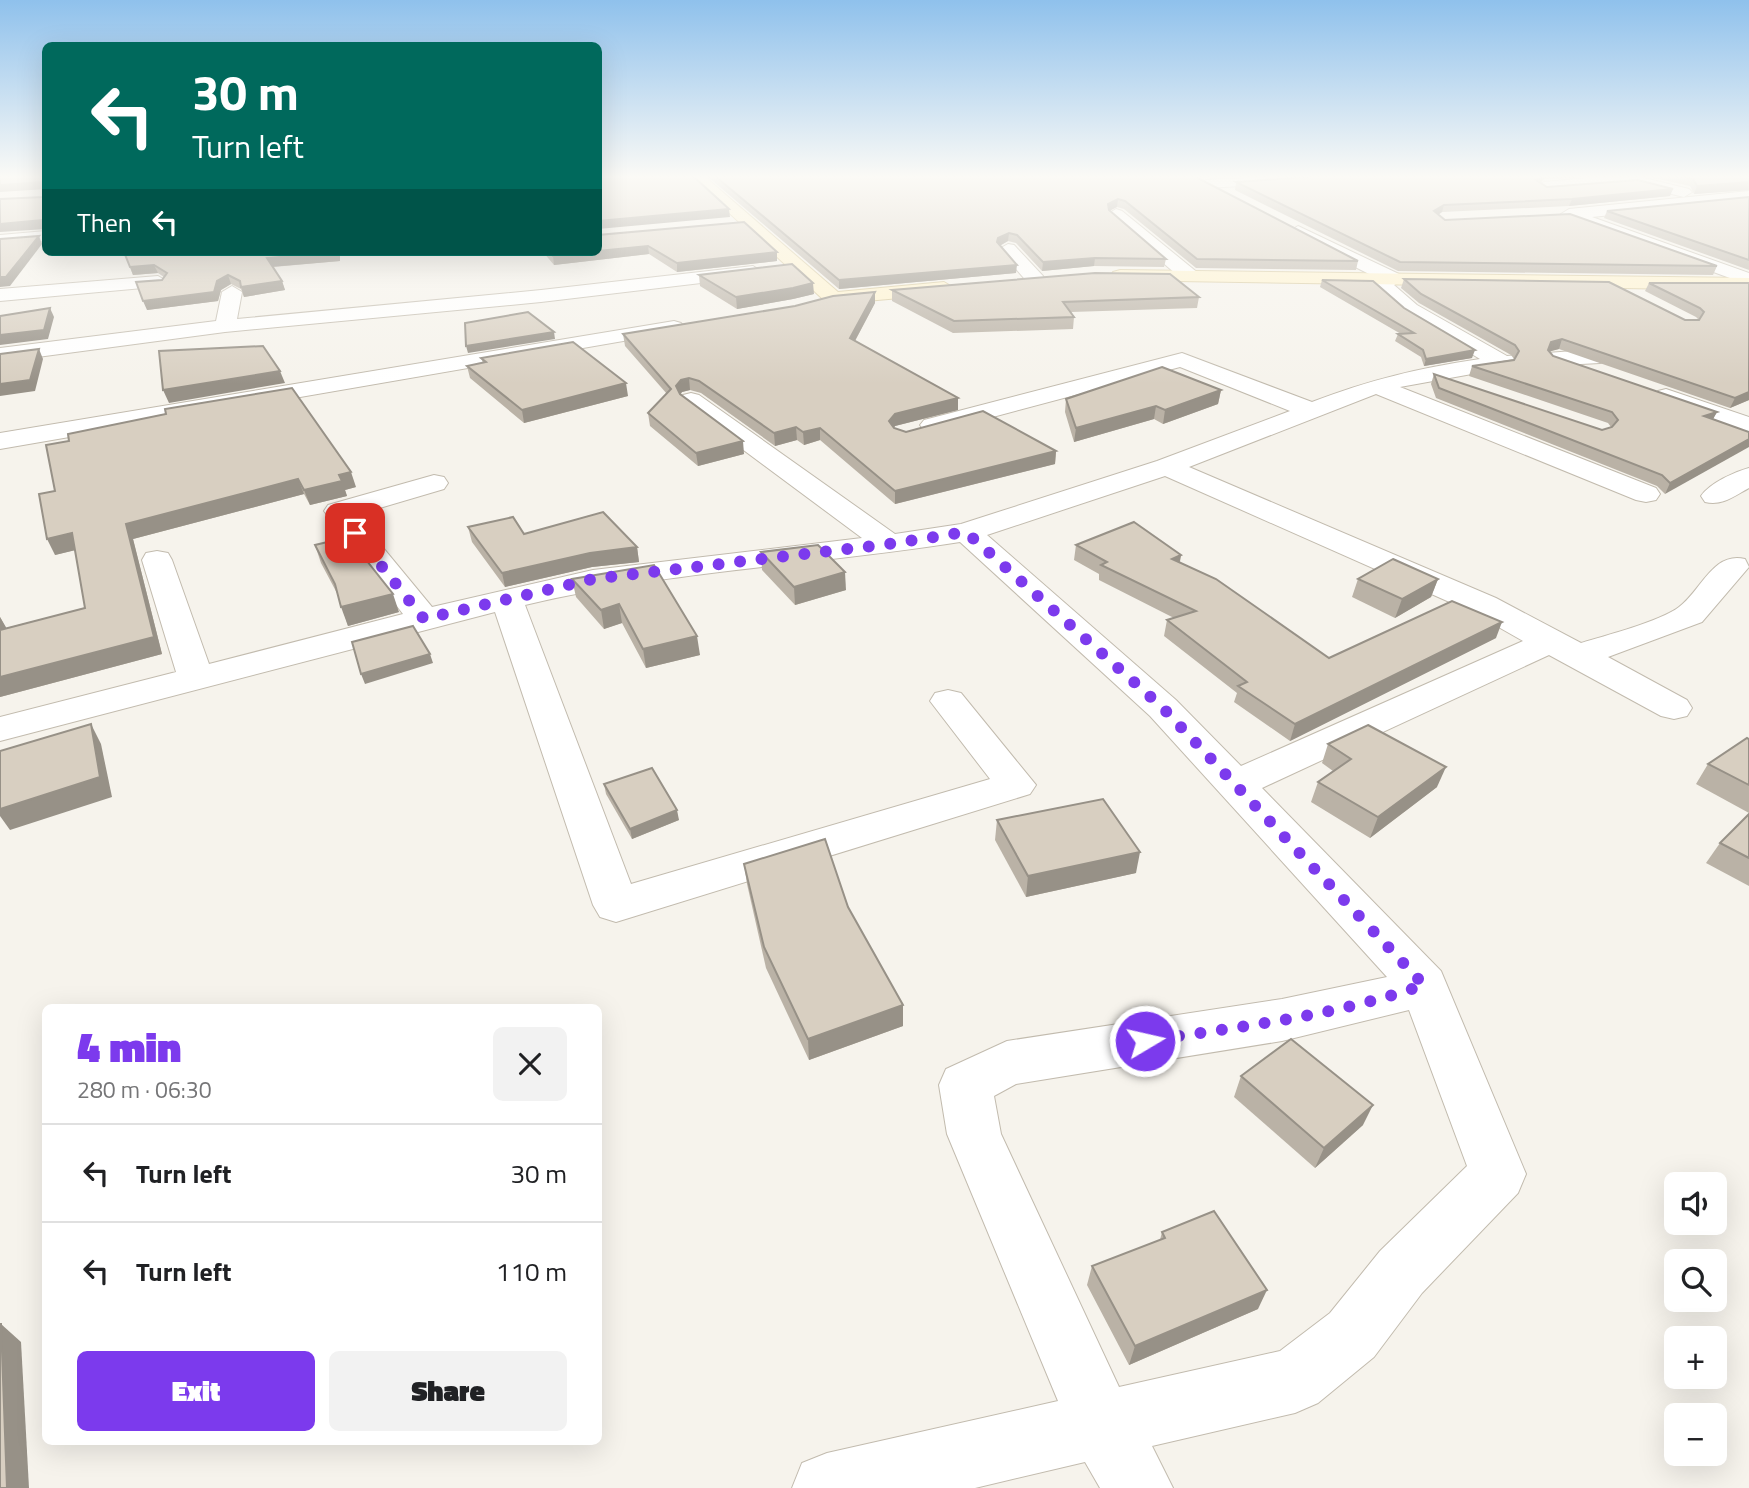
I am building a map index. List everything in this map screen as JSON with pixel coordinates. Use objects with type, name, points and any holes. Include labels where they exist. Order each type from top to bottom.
[{"type":"street","points":[[774,245],[832,298]]},
{"type":"street","points":[[1154,245],[1191,276]]},
{"type":"street","points":[[1324,245],[1386,279],[1410,309],[1502,362]]},
{"type":"street","points":[[1648,245],[1749,282]]},
{"type":"street","points":[[1008,249],[1036,280]]},
{"type":"street","points":[[0,355],[225,326],[541,296],[798,267]]},
{"type":"street","points":[[1108,275],[1749,282]]},
{"type":"street","points":[[1009,283],[1059,278]]},
{"type":"street","points":[[0,295],[158,282]]},
{"type":"street","points":[[1609,282],[1643,300]]},
{"type":"street","points":[[807,305],[832,298],[968,286]]},
{"type":"street","points":[[225,326],[232,292]]},
{"type":"street","points":[[136,337],[143,316]]},
{"type":"street","points":[[0,441],[698,324]]},
{"type":"street","points":[[0,729],[506,598],[593,579],[889,544],[966,532],[1166,467],[1376,386],[1429,373],[1502,362],[1558,358],[1604,366]]},
{"type":"street","points":[[915,431],[1182,360],[1312,411]]},
{"type":"street","points":[[1429,373],[1481,390]]},
{"type":"street","points":[[1376,386],[1646,494]]},
{"type":"street","points":[[1647,389],[1749,425]]},
{"type":"street","points":[[691,400],[889,544]]},
{"type":"street","points":[[1166,467],[1484,606],[1674,708]]},
{"type":"street","points":[[1715,496],[1749,476]]},
{"type":"street","points":[[424,619],[338,512],[434,483]]},
{"type":"street","points":[[827,1488],[1295,1380],[1352,1335],[1401,1272],[1498,1174],[1424,985],[1163,708],[966,532]]},
{"type":"street","points":[[157,560],[196,678]]},
{"type":"street","points":[[1234,785],[1564,648],[1633,638],[1690,615],[1734,566]]},
{"type":"street","points":[[506,598],[616,905],[1016,785],[948,701]]},
{"type":"street","points":[[1138,1488],[1101,1424],[974,1134],[965,1084],[1007,1063],[1282,1020],[1399,994],[1424,985]]},
{"type":"building","points":[[0,245],[31,245],[6,277],[0,277]]},
{"type":"building","points":[[602,245],[770,245],[777,252],[677,263],[648,246],[602,251]]},
{"type":"building","points":[[798,245],[1000,245],[1017,265],[839,280]]},
{"type":"building","points":[[1027,245],[1150,245],[1166,259],[1095,258],[1043,262]]},
{"type":"building","points":[[1180,245],[1328,245],[1358,261],[1197,259]]},
{"type":"building","points":[[1366,245],[1659,245],[1717,266],[1400,262]]},
{"type":"building","points":[[1707,245],[1749,245],[1749,260]]},
{"type":"building","points":[[126,256],[290,256],[267,258],[282,281],[241,287],[240,281],[228,275],[217,281],[214,292],[143,301],[136,282],[162,280],[167,273],[154,265],[130,267]]},
{"type":"building","points":[[792,264],[813,283],[736,297],[699,275]]},
{"type":"building","points":[[1095,273],[1170,274],[1199,297],[1063,302],[1074,317],[954,321],[892,290]]},
{"type":"building","points":[[1404,279],[1609,282],[1685,320],[1699,320],[1704,312],[1649,283],[1749,283],[1749,392],[1735,398],[1562,339],[1551,342],[1548,350],[1553,356],[1717,412],[1704,416],[1749,432],[1749,439],[1670,483],[1662,475],[1439,388],[1434,374],[1602,430],[1612,427],[1618,420],[1612,412],[1472,366],[1514,360],[1519,351],[1515,345],[1421,294]]},
{"type":"building","points":[[1322,280],[1373,281],[1404,308],[1475,350],[1426,359],[1423,350],[1398,334],[1414,333]]},
{"type":"building","points":[[875,292],[850,338],[958,398],[895,414],[889,421],[894,428],[906,432],[983,411],[1056,451],[895,491],[820,428],[803,432],[796,427],[774,433],[699,381],[689,378],[681,380],[676,386],[680,394],[743,441],[696,453],[648,413],[671,389],[623,334],[795,306],[833,296]]},
{"type":"building","points":[[50,308],[44,330],[0,335],[0,316]]},
{"type":"building","points":[[528,312],[554,332],[466,346],[465,323]]},
{"type":"building","points":[[573,342],[626,383],[522,410],[467,366],[486,362],[481,358]]},
{"type":"building","points":[[263,346],[280,371],[163,390],[159,351]]},
{"type":"building","points":[[39,349],[30,380],[0,384],[0,354]]},
{"type":"building","points":[[1162,367],[1221,390],[1165,410],[1156,406],[1076,428],[1066,399]]},
{"type":"building","points":[[292,388],[351,472],[339,475],[342,481],[304,490],[298,479],[126,524],[154,637],[0,677],[0,630],[85,608],[72,533],[47,539],[39,494],[55,491],[46,445],[69,441],[68,434],[166,414],[165,409]]},
{"type":"building","points":[[603,512],[637,547],[590,553],[502,573],[468,527],[513,517],[524,534]]},
{"type":"building","points":[[1134,522],[1181,555],[1172,559],[1216,579],[1329,658],[1452,601],[1502,622],[1295,724],[1238,686],[1247,682],[1167,620],[1196,611],[1101,565],[1107,562],[1076,545]]},
{"type":"building","points":[[348,537],[393,594],[341,607],[335,584],[315,545]]},
{"type":"building","points":[[818,545],[845,572],[794,587],[761,552]]},
{"type":"building","points":[[1393,559],[1438,579],[1402,599],[1358,579]]},
{"type":"building","points":[[654,565],[697,636],[643,649],[619,604],[601,610],[572,579]]},
{"type":"building","points":[[413,626],[430,654],[361,674],[352,642]]},
{"type":"building","points":[[91,724],[100,777],[0,809],[0,751]]},
{"type":"building","points":[[1368,725],[1446,767],[1378,817],[1318,782],[1351,759],[1328,744]]},
{"type":"building","points":[[1749,739],[1749,785],[1708,764]]},
{"type":"building","points":[[652,768],[677,810],[630,829],[604,784]]},
{"type":"building","points":[[1103,799],[1140,852],[1028,876],[997,820]]},
{"type":"building","points":[[1749,814],[1749,858],[1720,843]]},
{"type":"building","points":[[825,839],[848,907],[903,1005],[808,1039],[764,947],[744,864]]},
{"type":"building","points":[[1291,1039],[1373,1105],[1324,1148],[1241,1076]]},
{"type":"building","points":[[1214,1211],[1267,1290],[1135,1346],[1092,1266],[1165,1238],[1162,1232]]},
{"type":"building","points":[[1,1324],[7,1488],[0,1488]]},
{"type":"route","points":[[355,533],[424,619],[593,579],[889,544],[966,532],[1163,708],[1424,985],[1399,994],[1282,1020],[1145,1041]]}]
